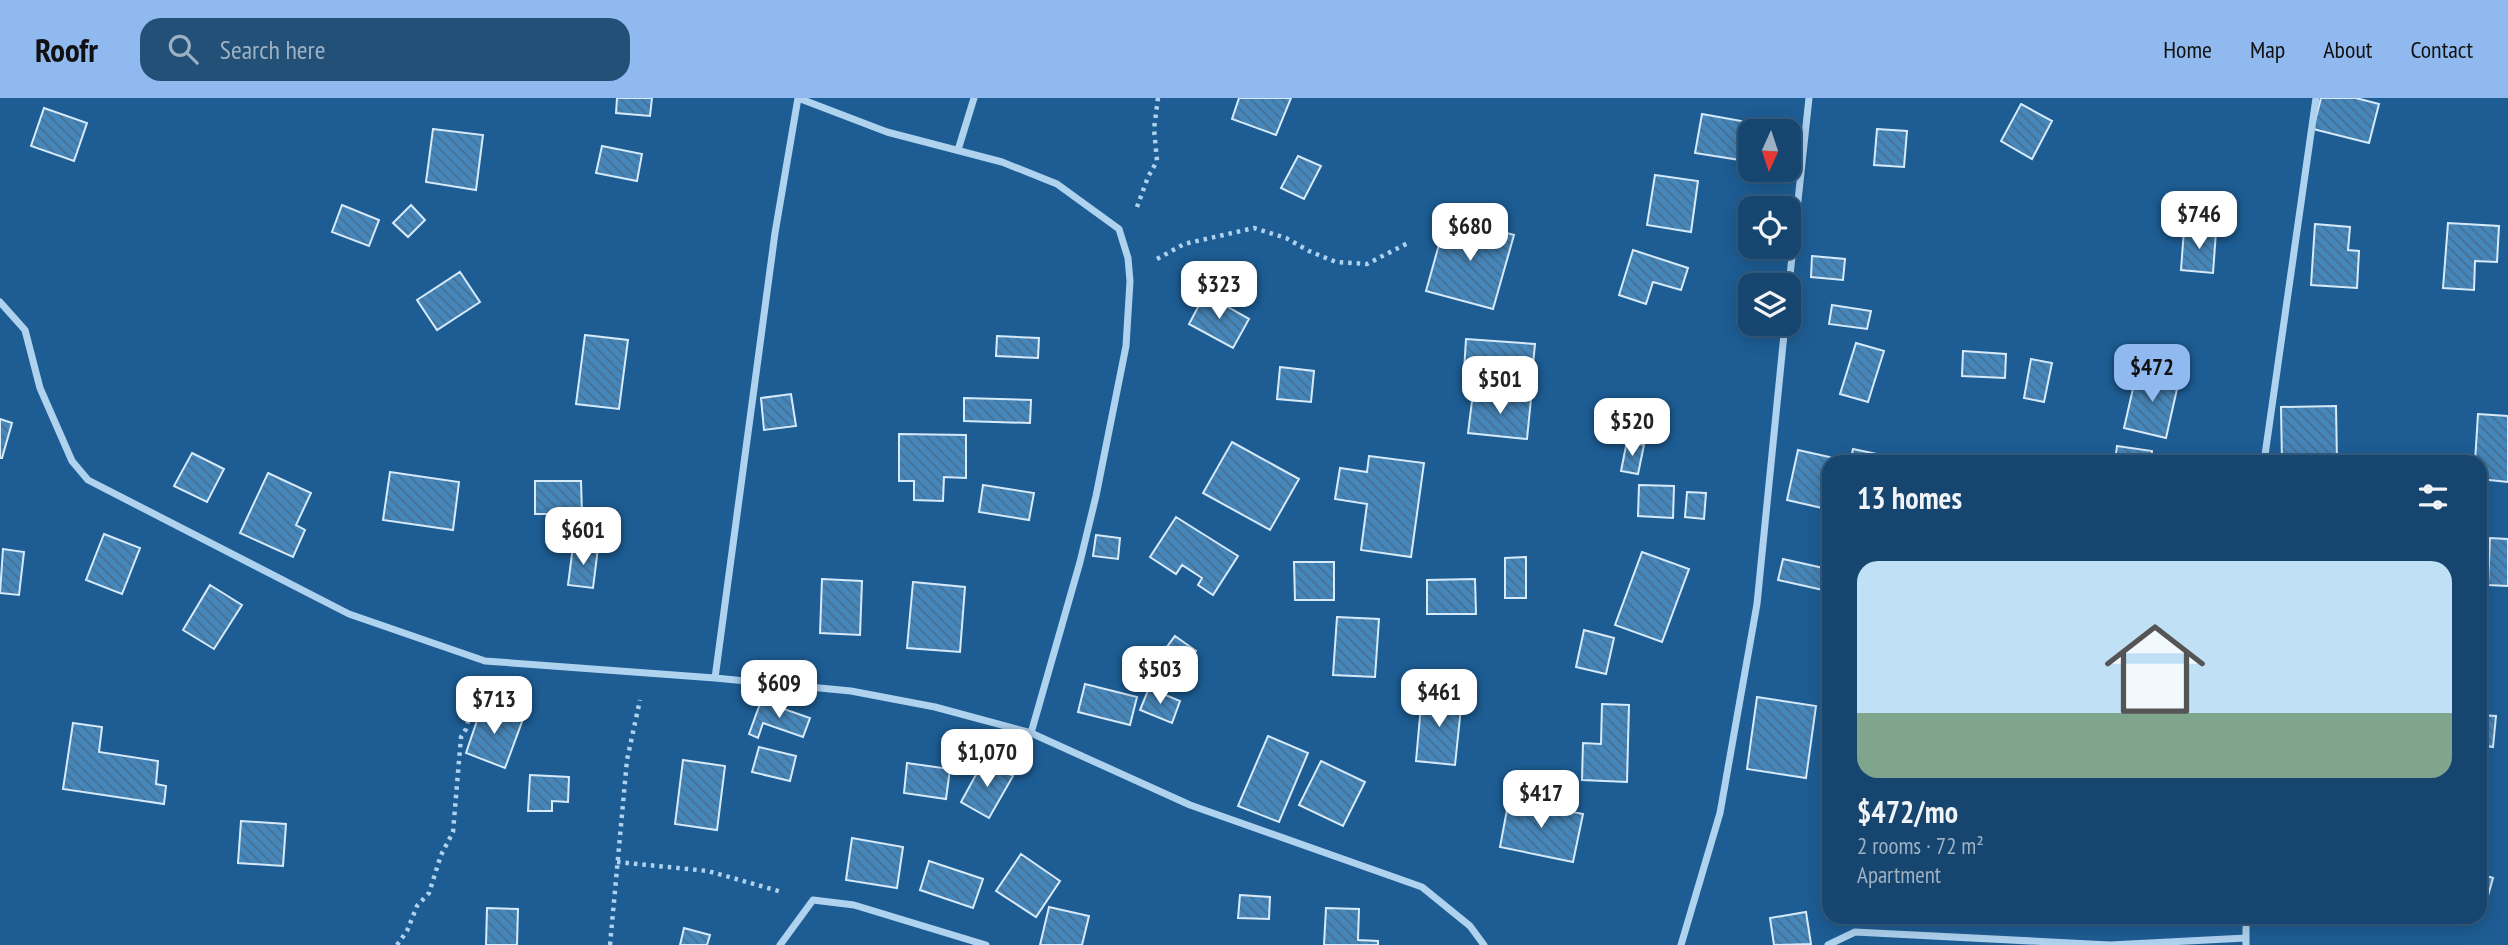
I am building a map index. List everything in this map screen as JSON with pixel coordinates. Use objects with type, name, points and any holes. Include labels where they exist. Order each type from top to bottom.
[{"type":"street","points":[[715,678],[775,233],[798,98],[887,132],[1002,162],[1057,184],[1119,229],[1128,258],[1130,281],[1126,346],[1087,535],[1031,733]]},
{"type":"street","points":[[958,150],[974,98]]},
{"type":"street","points":[[1790,273],[1809,98]]},
{"type":"street","points":[[2265,455],[2316,98]]},
{"type":"street","points":[[0,302],[25,330],[40,388],[72,461],[89,480],[349,614],[485,661],[646,672],[851,691],[936,707],[1031,733],[1189,805],[1422,887],[1470,926],[1484,945]]},
{"type":"street","points":[[1682,945],[1720,813],[1758,604],[1784,336]]},
{"type":"street","points":[[780,945],[813,900],[854,905],[986,945]]},
{"type":"street","points":[[1828,945],[1855,932],[2110,945],[2246,942],[2246,924]]},
{"type":"path","points":[[1130,246],[1137,204],[1157,161],[1154,129],[1158,98]]},
{"type":"path","points":[[1119,229],[1130,246],[1157,259],[1184,244],[1254,228],[1286,238],[1336,262],[1367,264],[1408,243]]},
{"type":"path","points":[[397,945],[407,931],[417,906],[429,893],[441,855],[453,832],[461,737],[470,715],[479,671],[485,661]]},
{"type":"path","points":[[610,945],[627,760],[646,672]]},
{"type":"path","points":[[617,862],[708,872],[813,900]]},
{"type":"building","points":[[617,98],[652,98],[650,116],[616,113]]},
{"type":"building","points":[[1239,98],[1291,98],[1276,135],[1232,119]]},
{"type":"building","points":[[2321,98],[2356,98],[2379,104],[2369,143],[2313,129]]},
{"type":"building","points":[[2021,104],[2052,121],[2032,159],[2001,141]]},
{"type":"building","points":[[44,108],[87,123],[74,161],[31,146]]},
{"type":"building","points":[[1702,114],[1738,120],[1738,160],[1695,153]]},
{"type":"building","points":[[433,129],[483,135],[476,190],[426,182]]},
{"type":"building","points":[[1877,129],[1907,131],[1904,167],[1874,165]]},
{"type":"building","points":[[602,146],[642,154],[637,181],[596,173]]},
{"type":"building","points":[[1298,156],[1321,166],[1304,199],[1281,188]]},
{"type":"building","points":[[1655,175],[1698,181],[1691,232],[1647,225]]},
{"type":"building","points":[[342,205],[379,220],[369,246],[332,232]]},
{"type":"building","points":[[411,205],[425,220],[408,237],[393,223]]},
{"type":"building","points":[[1447,216],[1514,235],[1493,309],[1426,291]]},
{"type":"building","points":[[2448,223],[2499,226],[2497,262],[2475,261],[2474,290],[2443,288]]},
{"type":"building","points":[[2315,224],[2350,227],[2348,250],[2359,251],[2357,288],[2311,285]]},
{"type":"building","points":[[2184,229],[2216,232],[2213,273],[2181,270]]},
{"type":"building","points":[[1633,250],[1688,268],[1681,290],[1653,282],[1646,304],[1619,295]]},
{"type":"building","points":[[1812,256],[1845,259],[1843,280],[1811,277]]},
{"type":"building","points":[[460,272],[480,302],[437,330],[417,300]]},
{"type":"building","points":[[1205,294],[1249,319],[1233,348],[1189,324]]},
{"type":"building","points":[[1832,305],[1871,311],[1867,329],[1829,324]]},
{"type":"building","points":[[585,335],[628,340],[619,409],[576,404]]},
{"type":"building","points":[[997,336],[1039,338],[1038,358],[996,356]]},
{"type":"building","points":[[1466,339],[1535,344],[1532,375],[1464,371]]},
{"type":"building","points":[[1856,343],[1884,351],[1868,402],[1840,394]]},
{"type":"building","points":[[1963,351],[2006,354],[2005,378],[1962,376]]},
{"type":"building","points":[[2031,359],[2052,363],[2044,402],[2024,398]]},
{"type":"building","points":[[1280,367],[1314,371],[1311,402],[1277,399]]},
{"type":"building","points":[[2137,371],[2179,380],[2166,438],[2124,428]]},
{"type":"building","points":[[1473,393],[1531,399],[1527,439],[1468,433]]},
{"type":"building","points":[[791,394],[796,426],[764,430],[761,398]]},
{"type":"building","points":[[964,398],[1031,400],[1030,423],[964,421]]},
{"type":"building","points":[[2336,406],[2337,455],[2282,455],[2281,407]]},
{"type":"building","points":[[2478,414],[2508,416],[2508,482],[2487,480],[2487,455],[2475,455]]},
{"type":"building","points":[[0,419],[12,423],[2,458],[0,458]]},
{"type":"building","points":[[899,434],[966,435],[966,478],[944,477],[943,501],[914,500],[914,481],[899,481]]},
{"type":"building","points":[[1627,441],[1644,445],[1638,474],[1621,471]]},
{"type":"building","points":[[1232,442],[1299,479],[1270,530],[1203,493]]},
{"type":"building","points":[[2117,446],[2152,451],[2152,455],[2116,455]]},
{"type":"building","points":[[1853,449],[1877,454],[1877,455],[1852,455]]},
{"type":"building","points":[[1798,450],[1822,455],[1822,508],[1787,500]]},
{"type":"building","points":[[192,453],[224,469],[207,502],[174,486]]},
{"type":"building","points":[[1369,456],[1424,463],[1411,557],[1361,550],[1367,504],[1335,499],[1340,468],[1367,472]]},
{"type":"building","points":[[390,472],[459,482],[453,530],[383,520]]},
{"type":"building","points":[[268,473],[311,493],[296,525],[305,530],[293,557],[240,533]]},
{"type":"building","points":[[535,481],[581,481],[582,514],[535,514]]},
{"type":"building","points":[[983,485],[1034,493],[1029,520],[979,512]]},
{"type":"building","points":[[1639,485],[1674,486],[1673,518],[1638,516]]},
{"type":"building","points":[[1687,492],[1706,493],[1704,519],[1685,517]]},
{"type":"building","points":[[1176,517],[1238,556],[1213,595],[1198,585],[1202,578],[1182,565],[1176,574],[1150,557]]},
{"type":"building","points":[[104,534],[140,548],[122,594],[86,580]]},
{"type":"building","points":[[1096,535],[1120,538],[1118,559],[1093,556]]},
{"type":"building","points":[[2490,538],[2508,539],[2508,586],[2488,585]]},
{"type":"building","points":[[573,546],[598,548],[593,588],[568,585]]},
{"type":"building","points":[[3,549],[24,552],[19,595],[0,593]]},
{"type":"building","points":[[1642,552],[1689,569],[1662,642],[1615,625]]},
{"type":"building","points":[[1526,557],[1526,598],[1505,598],[1505,558]]},
{"type":"building","points":[[1783,559],[1822,568],[1822,590],[1778,580]]},
{"type":"building","points":[[1294,562],[1334,562],[1334,600],[1295,600]]},
{"type":"building","points":[[822,579],[862,581],[860,635],[820,633]]},
{"type":"building","points":[[1475,579],[1476,614],[1427,614],[1427,580]]},
{"type":"building","points":[[913,582],[965,587],[960,652],[907,648]]},
{"type":"building","points":[[210,585],[242,605],[214,649],[183,630]]},
{"type":"building","points":[[1337,617],[1379,619],[1375,677],[1333,675]]},
{"type":"building","points":[[1584,630],[1614,638],[1606,674],[1576,667]]},
{"type":"building","points":[[1175,636],[1196,651],[1180,674],[1158,659]]},
{"type":"building","points":[[1085,684],[1137,697],[1130,725],[1078,712]]},
{"type":"building","points":[[1149,688],[1180,701],[1172,723],[1140,710]]},
{"type":"building","points":[[1422,694],[1462,698],[1455,765],[1416,761]]},
{"type":"building","points":[[1757,697],[1816,706],[1806,778],[1747,769]]},
{"type":"building","points":[[761,701],[810,718],[803,737],[763,723],[758,738],[749,734]]},
{"type":"building","points":[[483,703],[523,719],[505,768],[466,753]]},
{"type":"building","points":[[1602,704],[1629,705],[1627,782],[1582,780],[1583,743],[1601,744]]},
{"type":"building","points":[[2487,715],[2496,716],[2493,747],[2487,746]]},
{"type":"building","points":[[73,723],[102,727],[99,752],[158,761],[156,784],[166,786],[164,804],[63,789]]},
{"type":"building","points":[[1268,736],[1308,753],[1279,822],[1238,806]]},
{"type":"building","points":[[759,747],[796,756],[790,781],[752,772]]},
{"type":"building","points":[[683,760],[725,766],[717,830],[675,824]]},
{"type":"building","points":[[984,760],[1013,776],[989,818],[961,802]]},
{"type":"building","points":[[1321,761],[1365,782],[1343,826],[1299,805]]},
{"type":"building","points":[[907,763],[950,769],[946,799],[904,793]]},
{"type":"building","points":[[530,775],[569,777],[568,802],[552,801],[552,811],[528,811]]},
{"type":"building","points":[[1509,799],[1583,814],[1573,862],[1500,847]]},
{"type":"building","points":[[241,821],[286,824],[283,866],[238,863]]},
{"type":"building","points":[[852,838],[903,847],[897,888],[846,880]]},
{"type":"building","points":[[1021,854],[1060,881],[1036,917],[996,891]]},
{"type":"building","points":[[929,861],[983,879],[973,908],[920,890]]},
{"type":"building","points":[[2487,876],[2493,878],[2487,899]]},
{"type":"building","points":[[1240,895],[1270,897],[1269,919],[1238,918]]},
{"type":"building","points":[[1049,907],[1089,916],[1082,945],[1040,945]]},
{"type":"building","points":[[487,908],[518,909],[517,945],[486,945]]},
{"type":"building","points":[[1326,908],[1359,909],[1358,940],[1378,941],[1378,945],[1324,945]]},
{"type":"building","points":[[1806,912],[1811,944],[1774,945],[1770,918]]},
{"type":"building","points":[[684,928],[710,935],[707,945],[680,945]]}]
